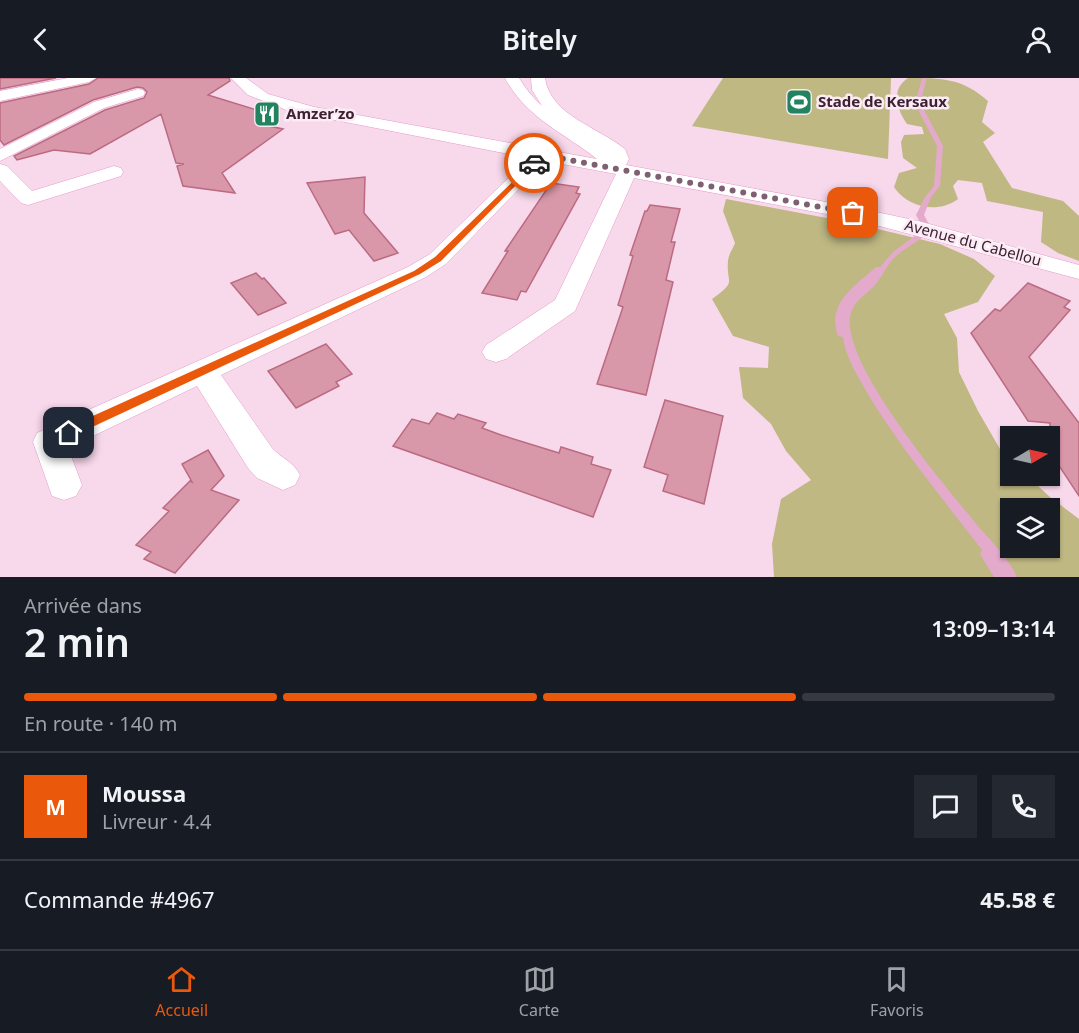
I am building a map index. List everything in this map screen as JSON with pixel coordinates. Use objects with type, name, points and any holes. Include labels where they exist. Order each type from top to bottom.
[{"type":"street","points":[[0,96],[89,78]]},
{"type":"street","name":"Avenue du Cabellou","points":[[238,78],[251,90],[287,106],[344,119],[910,226],[1079,272]]},
{"type":"street","points":[[513,78],[529,101],[572,136],[602,154],[621,170]]},
{"type":"street","points":[[496,352],[566,305],[621,170],[619,153],[542,99],[537,87],[538,78]]},
{"type":"street","points":[[3,152],[99,105],[138,93]]},
{"type":"street","points":[[64,485],[49,442],[424,268],[438,259],[542,155]]},
{"type":"street","points":[[0,170],[28,200],[114,172]]},
{"type":"street","points":[[202,370],[260,458],[268,468],[283,476]]},
{"type":"shaded area","name":"Stade de Kersaux","points":[[723,78],[891,78],[888,159],[692,126]]},
{"type":"shaded area","points":[[908,78],[951,81],[969,88],[988,101],[982,122],[995,133],[983,142],[1012,188],[1063,201],[1079,216],[1079,261],[1058,253],[1041,242],[1043,212],[987,201],[982,183],[958,180],[953,186],[958,199],[942,206],[915,204],[900,194],[894,187],[899,173],[917,168],[903,158],[901,142],[904,135],[924,134],[922,127],[907,124],[898,105],[897,93]]},
{"type":"shaded area","points":[[726,199],[853,223],[940,244],[974,259],[995,276],[978,302],[944,314],[957,338],[959,372],[1000,449],[1000,486],[1038,486],[1051,498],[1000,498],[1000,558],[1060,558],[1060,505],[1079,519],[1079,577],[774,577],[772,544],[781,499],[811,480],[786,451],[771,424],[743,398],[739,367],[768,368],[769,347],[733,336],[712,299],[728,285],[728,259],[735,243],[723,211]]},
{"type":"building","points":[[0,78],[56,78],[0,89]]},
{"type":"building","points":[[98,78],[229,78],[230,81],[208,95],[260,111],[269,126],[283,129],[222,173],[235,193],[183,186],[177,166],[184,164],[176,163],[161,114],[90,154],[54,150],[17,160],[14,156],[105,110],[144,98],[147,92],[143,88],[137,87],[93,100],[4,145],[0,140],[0,103],[89,84]]},
{"type":"building","points":[[365,177],[364,213],[398,253],[374,261],[349,230],[335,234],[307,183]]},
{"type":"building","points":[[551,183],[579,187],[576,193],[580,194],[526,292],[521,291],[517,300],[482,293],[508,251],[505,251]]},
{"type":"building","points":[[650,205],[680,209],[671,242],[675,242],[666,280],[673,282],[646,395],[597,384],[623,307],[618,305],[633,256],[630,255],[645,211]]},
{"type":"building","points":[[256,273],[262,279],[264,278],[286,303],[258,315],[231,283]]},
{"type":"building","points":[[1028,283],[1070,301],[1064,307],[1070,310],[1029,357],[1079,423],[1079,496],[1060,467],[1060,426],[1028,421],[971,333],[995,309],[1000,311]]},
{"type":"building","points":[[326,344],[352,374],[336,382],[339,386],[296,408],[268,371]]},
{"type":"building","points":[[665,400],[723,416],[704,504],[663,491],[668,475],[644,467]]},
{"type":"building","points":[[437,413],[454,419],[458,414],[486,423],[482,428],[559,453],[561,447],[593,457],[591,464],[611,470],[593,517],[393,446],[412,419],[429,424]]},
{"type":"building","points":[[208,450],[224,476],[211,490],[239,500],[175,573],[144,559],[151,552],[136,545],[169,511],[163,508],[190,481],[192,482],[182,464]]},
{"type":"waterway","points":[[924,78],[918,104],[940,146],[937,186],[928,197],[920,215],[928,230],[891,257],[875,280],[849,307],[845,318],[848,344],[862,376],[884,412],[1010,577]]},
{"type":"waterway","points":[[841,334],[839,322],[843,303],[855,289],[879,269]]},
{"type":"waterway","points":[[986,554],[1002,577]]},
{"type":"way so far","points":[[534,163],[542,155],[853,213]]},
{"type":"place","name":"Stade de Kersaux","points":[[799,102]]},
{"type":"place","name":"Amzer’zo","points":[[267,114]]},
{"type":"route","points":[[69,433],[417,272],[438,259],[534,163]]}]
